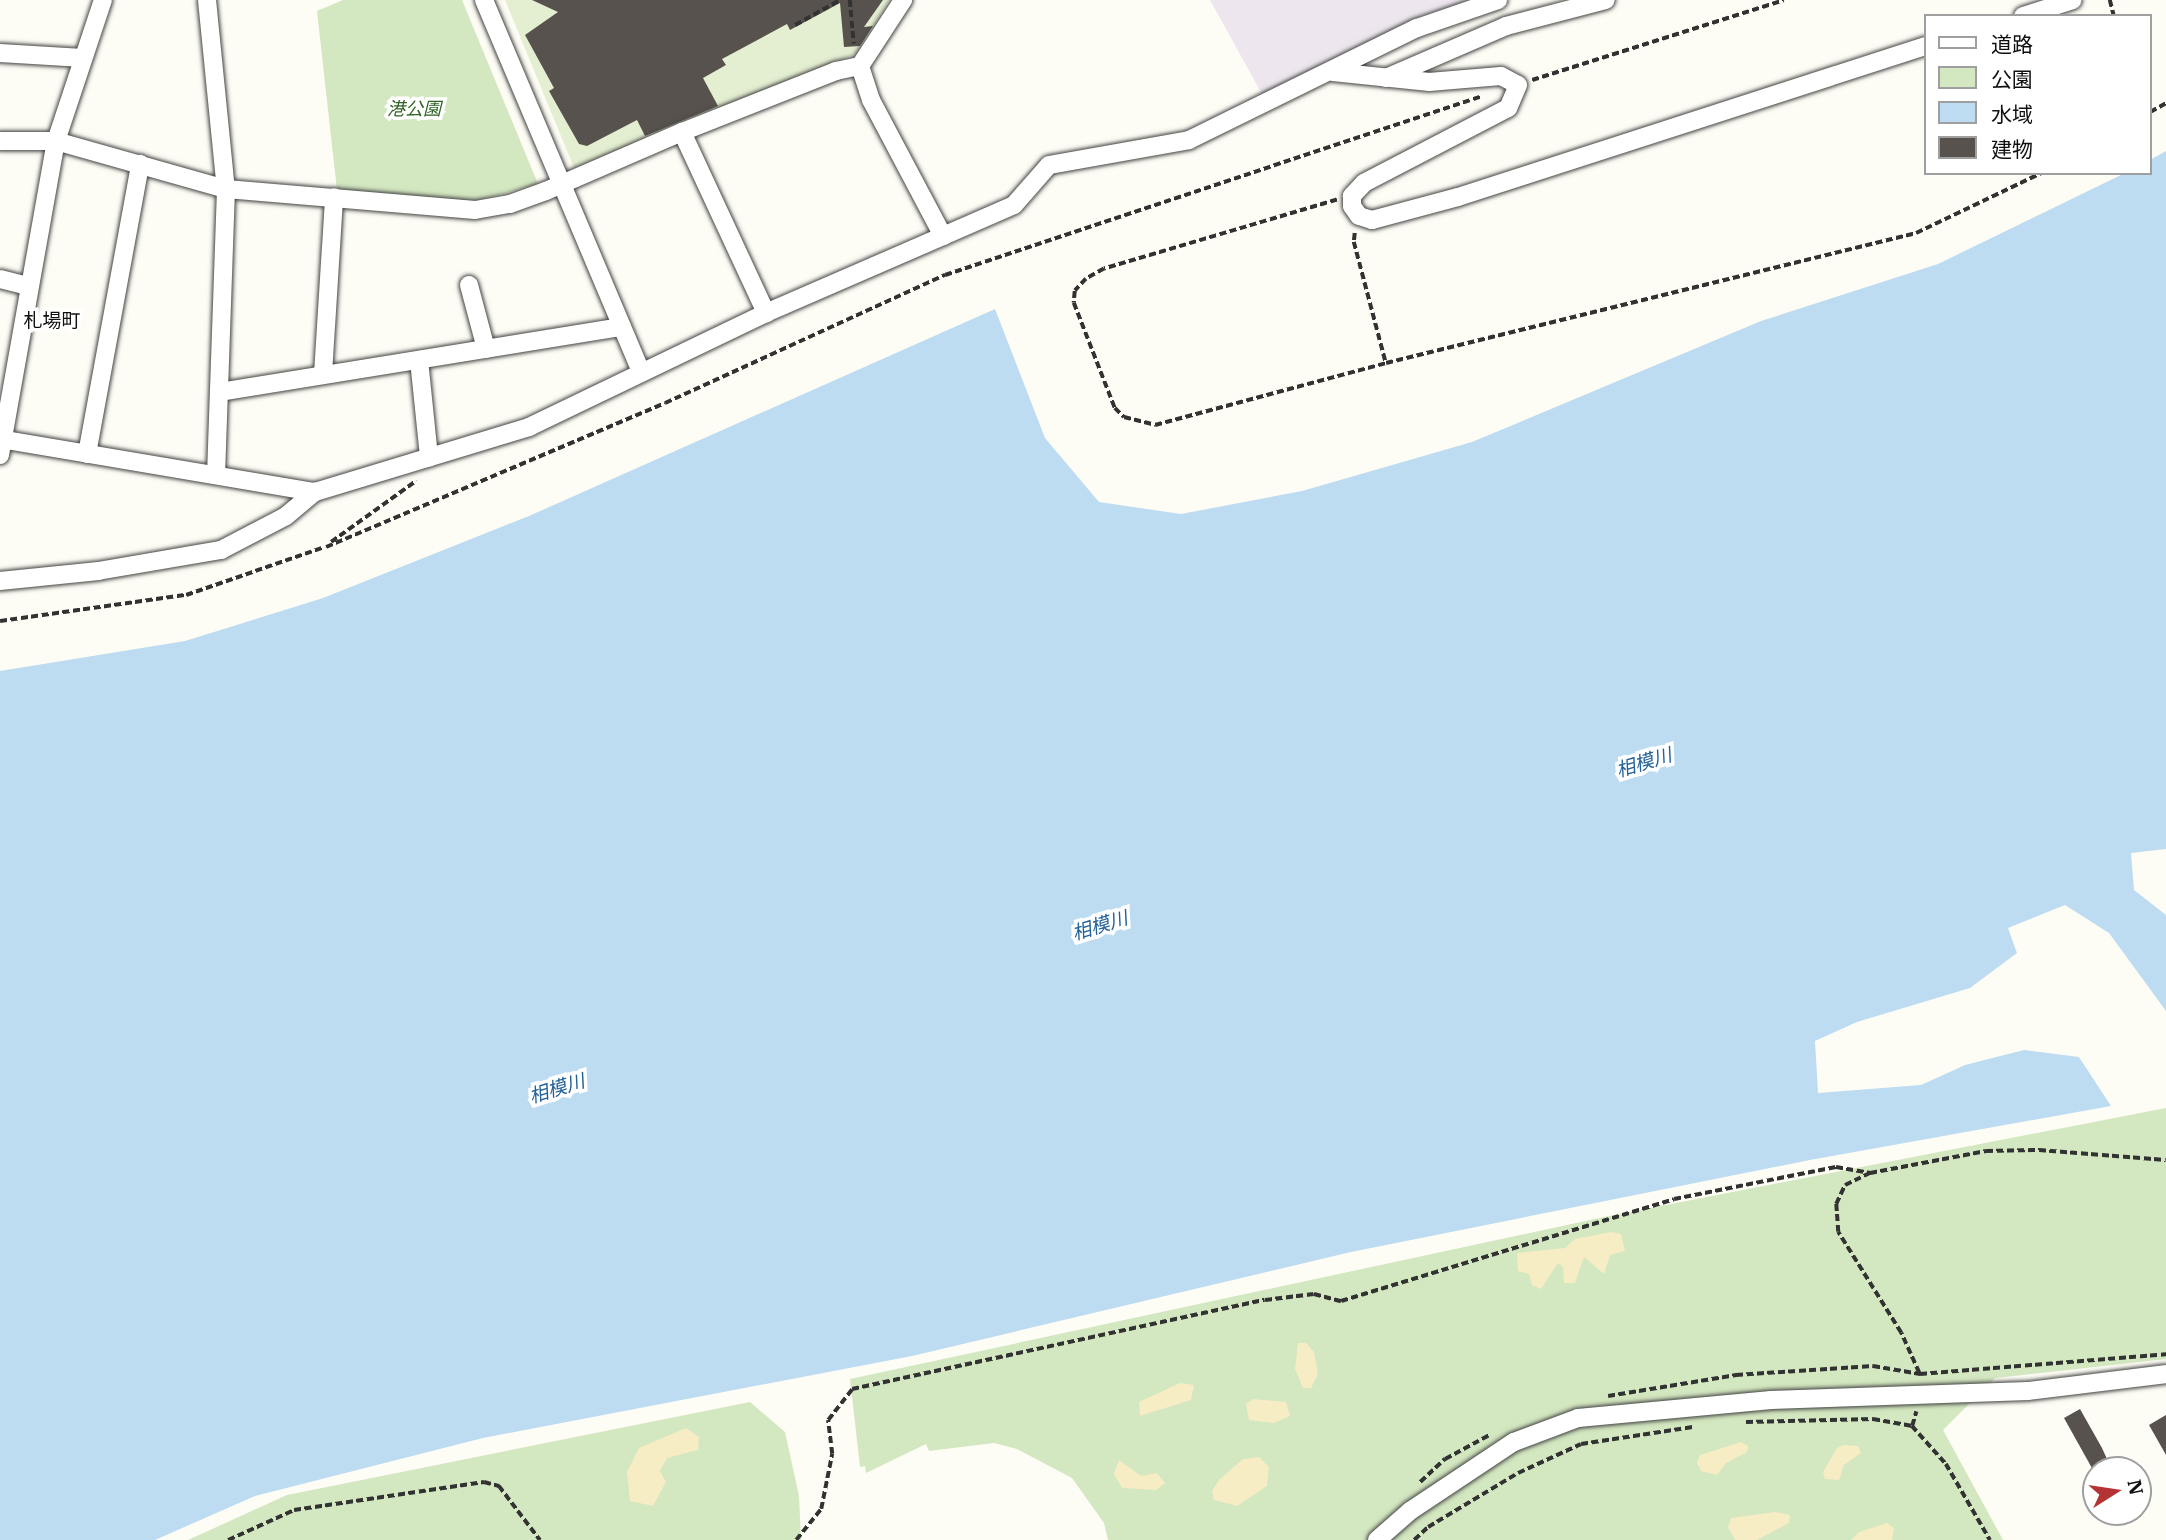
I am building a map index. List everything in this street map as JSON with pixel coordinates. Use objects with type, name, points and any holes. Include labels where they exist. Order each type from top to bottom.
[{"type":"street","points":[[103,0],[56,141],[1,444],[216,473],[315,492]]},
{"type":"street","points":[[207,0],[226,189],[216,473]]},
{"type":"street","points":[[485,0],[640,372]]},
{"type":"street","points":[[0,141],[56,141],[226,189],[475,210],[510,204],[562,186],[682,132],[836,71],[857,58],[903,0]]},
{"type":"street","points":[[0,581],[98,571],[221,550],[286,516],[315,492],[529,427],[766,313],[1014,205],[1049,166],[1189,140],[1333,72],[1418,28],[1498,0]]},
{"type":"street","points":[[1382,80],[1506,26],[1606,0]]},
{"type":"street","points":[[2029,14],[2073,0]]},
{"type":"street","points":[[1333,72],[1382,80],[1501,76],[1518,85],[1508,108],[1364,183],[1352,196],[1352,206],[1363,217],[1372,220],[1458,197],[1924,47]]},
{"type":"street","points":[[0,53],[83,58]]},
{"type":"street","points":[[857,58],[871,100],[943,236]]},
{"type":"street","points":[[682,132],[766,313]]},
{"type":"street","points":[[87,454],[140,164]]},
{"type":"street","points":[[323,374],[334,197]]},
{"type":"street","points":[[0,279],[29,286]]},
{"type":"street","points":[[469,285],[486,349]]},
{"type":"street","points":[[220,392],[622,327]]},
{"type":"street","points":[[419,360],[429,457]]},
{"type":"street","points":[[1377,1540],[1410,1511],[1514,1442],[1578,1418],[1771,1400],[2028,1391],[2166,1374]]},
{"type":"path","points":[[795,25],[839,0]]},
{"type":"path","points":[[849,0],[857,58]]},
{"type":"path","points":[[326,547],[665,403],[944,275],[1784,0]]},
{"type":"path","points":[[1352,196],[1104,270],[1075,291],[1074,303],[1115,408],[1124,417],[1155,425],[1386,363],[1916,233],[2037,175]]},
{"type":"path","points":[[1363,217],[1354,242],[1386,363]]},
{"type":"path","points":[[1919,1386],[1920,1374],[1901,1332],[1838,1232],[1836,1204],[1844,1185],[1870,1173],[1986,1151],[2039,1150],[2166,1160]]},
{"type":"path","points":[[796,1540],[821,1509],[832,1454],[828,1420],[852,1389],[1265,1300],[1314,1294],[1341,1301],[1674,1199],[1836,1167],[1870,1173]]},
{"type":"path","points":[[1920,1374],[2166,1354]]},
{"type":"path","points":[[1912,1426],[1916,1410]]},
{"type":"path","points":[[1733,1422],[1873,1419],[1912,1426],[1946,1464],[1990,1540]]},
{"type":"path","points":[[1414,1540],[1428,1527],[1518,1473],[1581,1444],[1707,1425]]},
{"type":"path","points":[[228,1540],[294,1510],[484,1482],[499,1486],[540,1540]]},
{"type":"shaded area","points":[[1210,0],[1470,0],[1420,16],[1263,96]]},
{"type":"green space","name":"港公園","points":[[343,0],[462,0],[538,184],[472,202],[337,190],[317,11]]},
{"type":"green space","points":[[505,0],[889,0],[857,53],[574,168]]},
{"type":"green space","points":[[2166,1108],[2166,1359],[1995,1378],[1943,1430],[2003,1540],[1108,1540],[1104,1523],[1072,1478],[1017,1449],[994,1443],[929,1451],[926,1444],[866,1473],[865,1466],[860,1467],[850,1379],[1604,1217]]},
{"type":"green space","points":[[750,1402],[785,1432],[799,1496],[801,1540],[188,1540],[287,1495]]},
{"type":"sand","points":[[1611,1232],[1621,1234],[1625,1251],[1610,1255],[1604,1274],[1584,1257],[1575,1283],[1564,1283],[1563,1267],[1558,1263],[1541,1289],[1532,1285],[1529,1274],[1518,1271],[1517,1253],[1565,1248],[1575,1239]]},
{"type":"sand","points":[[1298,1343],[1306,1343],[1314,1352],[1318,1374],[1311,1388],[1303,1388],[1295,1369]]},
{"type":"sand","points":[[1180,1383],[1194,1385],[1191,1400],[1140,1416],[1139,1402]]},
{"type":"sand","points":[[1253,1399],[1286,1402],[1290,1416],[1274,1423],[1249,1420],[1246,1404]]},
{"type":"sand","points":[[686,1428],[699,1437],[698,1450],[667,1458],[660,1471],[666,1482],[653,1506],[630,1501],[627,1472],[639,1448]]},
{"type":"sand","points":[[1741,1442],[1748,1446],[1747,1452],[1726,1463],[1717,1475],[1701,1471],[1697,1463],[1700,1455]]},
{"type":"sand","points":[[1844,1445],[1858,1446],[1861,1453],[1844,1465],[1839,1480],[1825,1479],[1823,1472],[1837,1448]]},
{"type":"sand","points":[[1259,1457],[1269,1467],[1267,1486],[1237,1506],[1214,1500],[1212,1491],[1219,1480],[1243,1459]]},
{"type":"sand","points":[[1119,1460],[1141,1476],[1157,1473],[1165,1483],[1156,1490],[1122,1488],[1114,1474]]},
{"type":"sand","points":[[1775,1512],[1790,1515],[1789,1523],[1757,1540],[1735,1540],[1728,1527],[1731,1518]]},
{"type":"sand","points":[[1887,1523],[1894,1528],[1892,1540],[1851,1540],[1859,1532]]},
{"type":"water","name":"相模川","points":[[2166,151],[2166,849],[2131,853],[2134,890],[2166,915],[2166,1011],[2109,933],[2065,905],[2008,928],[2017,953],[1970,988],[1857,1022],[1815,1041],[1818,1093],[1921,1085],[1965,1065],[2024,1050],[2079,1057],[2111,1106],[1810,1160],[1351,1252],[912,1356],[483,1438],[255,1496],[155,1540],[0,1540],[0,671],[185,641],[323,598],[529,516],[995,309],[1045,438],[1099,502],[1181,514],[1302,491],[1472,442],[1761,321],[1938,264],[2121,175],[2152,175],[2152,159]]},
{"type":"building","points":[[532,0],[883,0],[864,27],[873,26],[860,46],[844,47],[840,3],[790,30],[787,24],[722,59],[726,65],[703,78],[718,106],[645,136],[637,120],[587,146],[579,144],[549,91],[554,88],[525,35],[558,12]]},
{"type":"building","points":[[2080,1409],[2106,1456],[2085,1456],[2064,1418]]},
{"type":"building","points":[[2166,1415],[2166,1455],[2149,1425]]},
{"type":"district","name":"札場町","points":[[52,321]]}]
